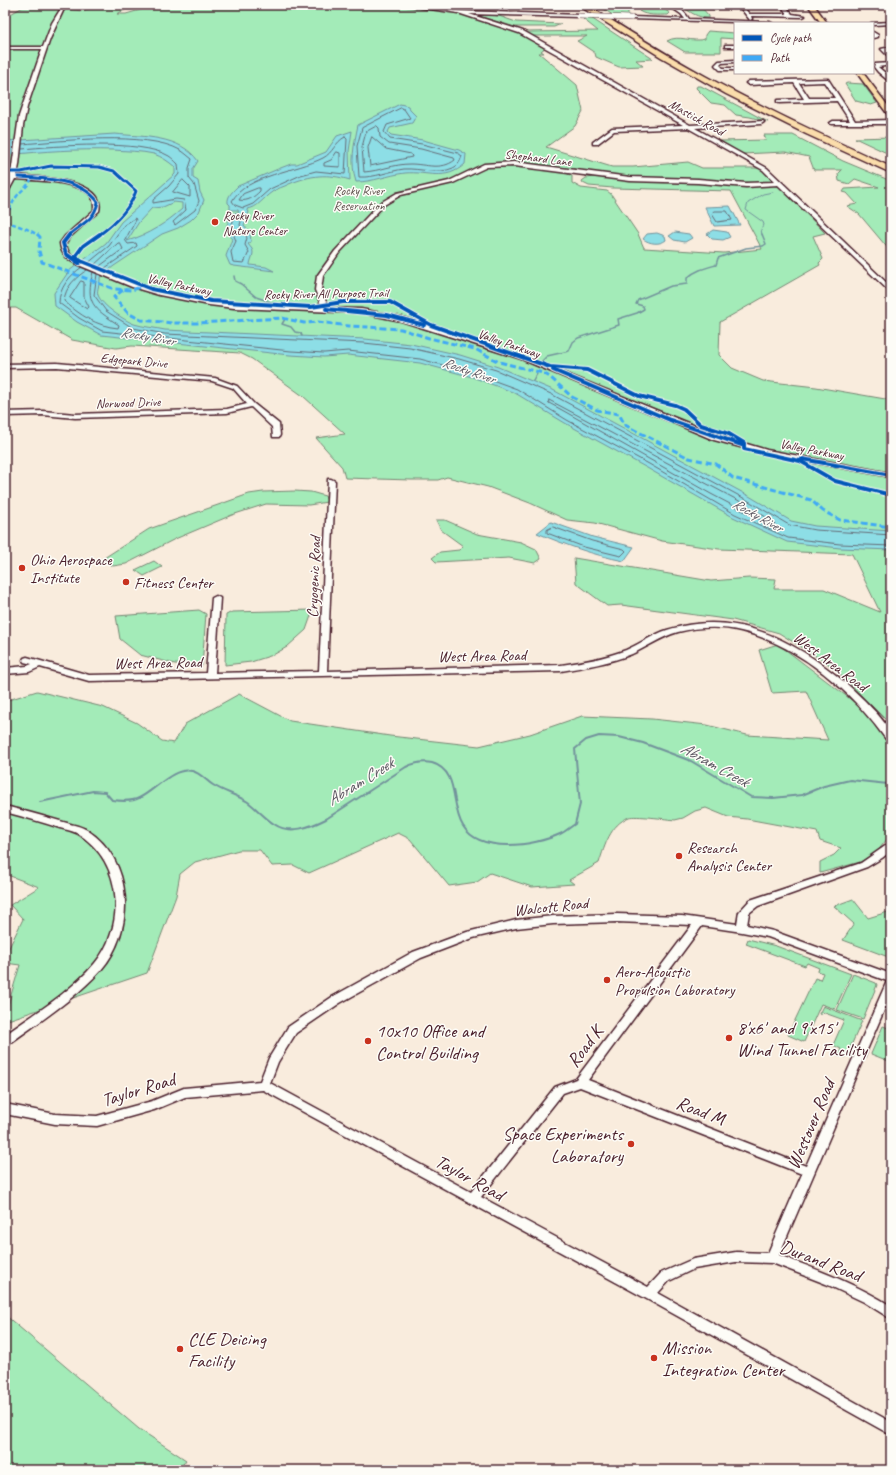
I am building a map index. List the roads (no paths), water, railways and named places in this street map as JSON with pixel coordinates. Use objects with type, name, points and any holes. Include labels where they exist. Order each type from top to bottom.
[{"type":"highway","points":[[582,5],[640,42],[724,89],[781,119],[891,170]]},
{"type":"highway","points":[[594,5],[651,41],[732,87],[788,116],[891,163]]},
{"type":"main road","points":[[811,5],[823,22]]},
{"type":"main road","points":[[818,5],[831,22]]},
{"type":"main road","points":[[861,74],[891,115]]},
{"type":"main road","points":[[870,74],[891,103]]},
{"type":"street","points":[[5,192],[17,170],[22,116],[45,48],[60,10],[65,5]]},
{"type":"street","points":[[404,5],[430,6],[459,12],[752,22]]},
{"type":"street","points":[[670,5],[674,9],[676,7],[688,20]]},
{"type":"street","points":[[740,5],[752,22]]},
{"type":"street","points":[[783,5],[791,16]]},
{"type":"street","name":"Mastick Road","points":[[459,12],[520,32],[765,169],[891,290]]},
{"type":"street","points":[[747,15],[803,16]]},
{"type":"street","points":[[874,24],[890,24]]},
{"type":"street","points":[[727,46],[734,46]]},
{"type":"street","points":[[5,48],[45,48]]},
{"type":"street","points":[[891,48],[883,49],[891,58]]},
{"type":"street","points":[[734,61],[721,62],[717,64],[717,66],[722,69],[734,69]]},
{"type":"street","points":[[890,78],[882,75],[876,66],[891,64]]},
{"type":"street","points":[[749,83],[826,80],[853,122]]},
{"type":"street","points":[[795,81],[807,100]]},
{"type":"street","points":[[778,101],[838,99]]},
{"type":"street","points":[[595,143],[612,130],[618,129],[753,124],[762,122]]},
{"type":"street","points":[[834,123],[891,122]]},
{"type":"street","name":"Shephard Lane","points":[[323,309],[323,302],[318,290],[320,276],[350,237],[382,204],[399,194],[451,182],[486,165],[514,164],[630,180],[698,181],[746,185],[780,183]]},
{"type":"street","name":"Valley Parkway","points":[[5,176],[40,178],[69,184],[85,189],[91,193],[96,200],[97,210],[92,216],[73,231],[63,243],[66,254],[78,263],[134,286],[159,293],[209,303],[234,306],[323,309],[387,315],[418,323],[523,358],[677,423],[717,438],[766,452],[891,475]]},
{"type":"street","name":"Edgepark Drive","points":[[5,366],[57,365],[213,379],[235,387],[252,405],[276,426],[276,436]]},
{"type":"street","name":"Norwood Drive","points":[[5,414],[43,413],[74,416],[219,411],[252,405]]},
{"type":"street","name":"Cryogenic Road","points":[[323,674],[331,481]]},
{"type":"street","points":[[210,676],[216,598]]},
{"type":"street","name":"West Area Road","points":[[27,660],[89,678],[561,668],[582,666],[622,654],[659,635],[679,630],[694,627],[741,628],[760,633],[794,648],[808,658],[862,704],[884,729],[891,740]]},
{"type":"street","points":[[5,671],[28,669],[39,664]]},
{"type":"street","points":[[5,809],[42,818],[82,832],[100,845],[110,858],[120,888],[121,910],[117,932],[107,955],[90,974],[69,993],[5,1041]]},
{"type":"street","points":[[742,928],[744,912],[754,903],[864,865],[879,856],[891,845]]},
{"type":"street","name":"Walcott Road","points":[[264,1085],[273,1061],[292,1030],[336,1000],[416,955],[472,935],[516,924],[596,918],[682,920],[742,928],[769,934],[891,978]]},
{"type":"street","name":"Road K","points":[[472,1198],[559,1090],[580,1082],[700,922]]},
{"type":"street","name":"Westover Road","points":[[772,1258],[891,982]]},
{"type":"street","name":"Road M","points":[[580,1082],[809,1172]]},
{"type":"street","name":"Taylor Road","points":[[5,1109],[54,1119],[97,1121],[154,1105],[184,1094],[205,1090],[264,1085],[649,1294],[891,1429]]},
{"type":"street","name":"Durand Road","points":[[649,1294],[665,1277],[693,1264],[736,1256],[772,1258],[836,1283],[868,1298],[891,1313]]},
{"type":"water","points":[[400,104],[408,106],[416,116],[412,123],[390,128],[388,132],[391,135],[423,140],[459,150],[466,154],[465,164],[450,173],[405,173],[356,182],[353,161],[358,125]]},
{"type":"water","points":[[352,131],[349,151],[350,180],[334,176],[312,177],[276,189],[257,205],[247,209],[249,212],[244,225],[250,233],[251,242],[248,244],[253,251],[250,265],[266,267],[274,271],[230,265],[226,256],[232,239],[226,229],[229,214],[239,212],[238,210],[230,210],[228,200],[232,192],[238,186],[278,169],[291,164],[297,164],[326,152],[337,136]]},
{"type":"water","name":"Rocky River","points":[[115,134],[149,137],[181,146],[190,152],[198,161],[193,169],[193,178],[198,181],[200,192],[204,200],[199,212],[191,220],[178,228],[162,234],[100,277],[98,295],[100,299],[119,316],[134,324],[165,330],[365,339],[411,344],[460,355],[498,367],[553,390],[749,496],[791,521],[815,526],[891,531],[891,550],[840,548],[787,542],[733,517],[565,423],[515,393],[472,377],[420,363],[348,355],[324,357],[290,355],[101,335],[77,322],[55,306],[54,293],[69,271],[106,243],[121,222],[175,174],[175,167],[165,159],[154,154],[113,150],[47,151],[8,155],[5,157],[5,141]],"holes":[[[174,202],[182,203],[182,209],[163,224],[149,232],[127,241],[139,222],[152,208],[163,207]]]},
{"type":"water","points":[[730,206],[740,225],[714,226],[705,207]]},
{"type":"water","points":[[713,230],[727,232],[730,237],[723,240],[712,239],[707,234]]},
{"type":"water","points":[[675,232],[689,234],[692,238],[685,242],[674,240],[669,236]]},
{"type":"water","points":[[657,233],[665,236],[666,240],[664,242],[655,243],[643,239],[647,234]]},
{"type":"water","points":[[551,522],[593,537],[634,547],[624,561],[590,553],[537,533]]},
{"type":"waterway","points":[[762,235],[761,229],[764,225],[763,222],[746,210],[748,203],[763,194],[773,192]]},
{"type":"waterway","points":[[542,361],[547,356],[569,351],[573,342],[578,338],[619,325],[618,319],[637,313],[644,309],[643,306],[636,304],[638,300],[671,286],[687,284],[687,278],[690,275],[704,268],[716,265],[718,258],[746,248],[763,246],[766,244],[762,234]]},
{"type":"waterway","points":[[234,276],[235,281],[241,284],[256,297],[277,304]]},
{"type":"waterway","points":[[285,319],[282,324],[291,327],[295,332],[301,333],[302,336]]},
{"type":"waterway","points":[[533,381],[537,374]]},
{"type":"waterway","name":"Abram Creek","points":[[40,802],[93,791],[105,792],[112,800],[133,800],[139,798],[178,772],[192,771],[198,773],[217,787],[248,802],[274,824],[287,829],[300,829],[326,819],[406,767],[412,764],[428,762],[441,767],[447,773],[451,781],[459,818],[463,826],[471,835],[482,841],[494,844],[522,844],[549,838],[562,833],[575,824],[580,804],[575,749],[586,740],[599,736],[619,737],[643,743],[691,761],[751,797],[773,798],[802,795],[824,786],[850,780],[888,784]]},
{"type":"place","name":"Rocky River Nature Center","points":[[215,222]]},
{"type":"place","name":"Ohio Aerospace Institute","points":[[22,568]]},
{"type":"place","name":"Fitness Center","points":[[126,582]]},
{"type":"place","name":"Research Analysis Center","points":[[679,856]]},
{"type":"place","name":"Aero-Acoustic Propulsion Laboratory","points":[[607,980]]},
{"type":"place","name":"8'x6' and 9'x15' Wind Tunnel Facility","points":[[729,1038]]},
{"type":"place","name":"10x10 Office and Control Building","points":[[368,1041]]},
{"type":"place","name":"Space Experiments Laboratory","points":[[631,1144]]},
{"type":"place","name":"CLE Deicing Facility","points":[[180,1349]]},
{"type":"place","name":"Mission Integration Center","points":[[654,1358]]},
{"type":"park label","name":"Rocky River Reservation","points":[[359,198]]}]
